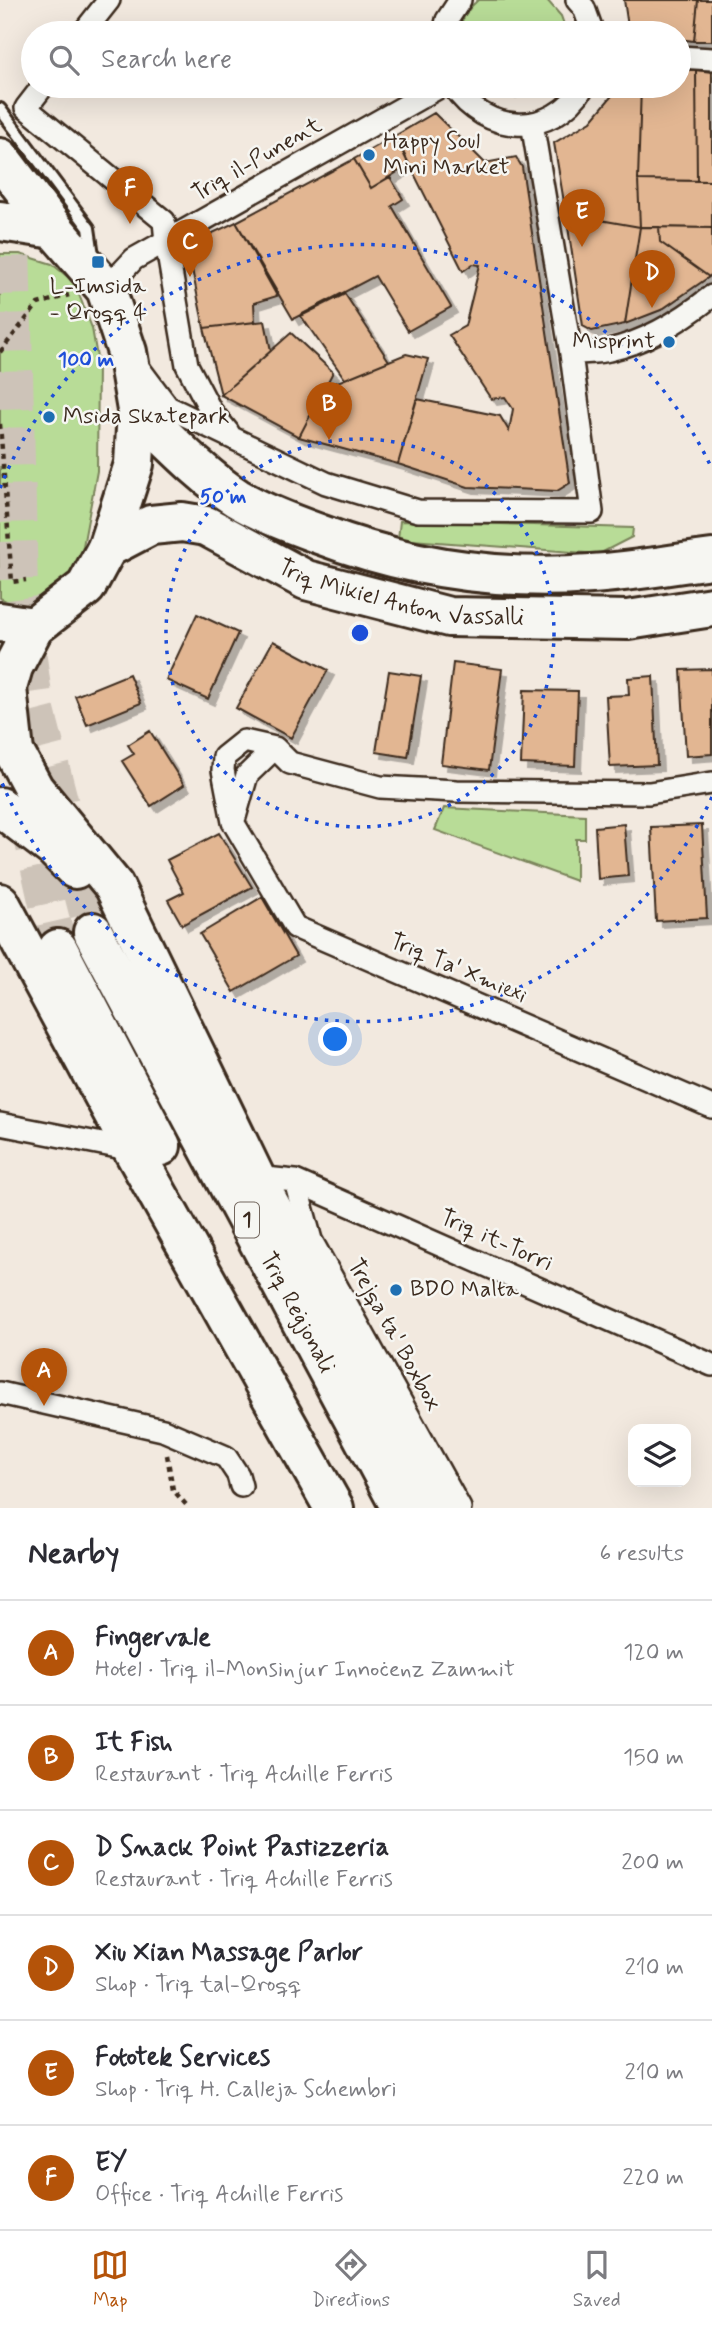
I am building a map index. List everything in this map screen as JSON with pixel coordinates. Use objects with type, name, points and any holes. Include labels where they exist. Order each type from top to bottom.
[{"type":"highway","points":[[0,158],[94,287],[127,352],[137,410],[134,464],[107,548],[86,587],[17,625],[13,667],[7,688],[14,752],[34,789],[114,886],[255,1177],[433,1508]]},
{"type":"highway","points":[[0,221],[54,229]]},
{"type":"highway","name":"Triq Mikiel Anton Vassalli","points":[[137,410],[195,464],[237,498],[349,546],[401,560],[481,574],[590,575],[712,559]]},
{"type":"highway","name":"Triq Mikiel Anton Vassalli","points":[[107,548],[151,525],[182,523],[206,526],[306,580],[449,617],[628,620],[712,607]]},
{"type":"highway","points":[[0,807],[54,848],[135,931]]},
{"type":"highway","points":[[0,903],[133,1150],[334,1508]]},
{"type":"highway","name":"Triq Reġjonali","points":[[93,932],[401,1508]]},
{"type":"highway","name":"Triq Reġjonali","points":[[58,949],[349,1508]]},
{"type":"street","points":[[92,21],[109,0]]},
{"type":"street","points":[[577,0],[584,8],[589,21]]},
{"type":"street","points":[[447,21],[457,1]]},
{"type":"street","points":[[691,58],[712,59]]},
{"type":"street","points":[[34,98],[26,108],[164,221],[187,365],[211,411],[233,439]]},
{"type":"street","name":"Triq il-Punent","points":[[94,287],[134,260],[420,98]]},
{"type":"street","points":[[461,98],[484,116],[507,124],[532,123],[556,114],[576,98]]},
{"type":"street","points":[[127,352],[168,407],[326,483],[418,511],[592,512],[571,354],[532,123]]},
{"type":"street","points":[[571,354],[609,350],[643,338],[677,321],[712,296]]},
{"type":"street","name":"Triq Ta' Xmiexi","points":[[712,783],[649,793],[456,791],[380,787],[290,763],[275,748],[244,741],[224,757],[223,770],[233,822],[295,927],[712,1107]]},
{"type":"street","points":[[233,822],[247,775],[275,748]]},
{"type":"street","points":[[0,1124],[133,1150]]},
{"type":"street","name":"Triq it-Torri","points":[[255,1177],[295,1181],[707,1356]]},
{"type":"street","name":"Trejqa ta' Boxbox","points":[[295,1181],[311,1240],[460,1508]]},
{"type":"street","points":[[0,1392],[163,1430],[226,1457],[238,1475],[241,1486]]},
{"type":"lane","points":[[0,109],[89,228],[94,287]]},
{"type":"path","points":[[0,352],[38,304],[94,287]]},
{"type":"path","points":[[0,424],[12,582],[26,580]]},
{"type":"path","points":[[163,1430],[173,1490],[189,1508]]},
{"type":"green space","points":[[478,0],[547,0],[563,21],[462,21]]},
{"type":"green space","name":"Msida Skatepark","points":[[0,254],[20,254],[52,264],[74,282],[92,328],[98,363],[97,471],[78,573],[40,600],[6,601],[0,598]]},
{"type":"green space","points":[[400,521],[633,528],[632,537],[599,554],[398,539]]},
{"type":"green space","points":[[444,808],[585,815],[585,839],[576,839],[576,881],[435,830]]},
{"type":"building","points":[[624,0],[698,0],[694,41],[691,41],[691,21],[627,21]]},
{"type":"building","points":[[698,0],[712,0],[712,41],[694,41]]},
{"type":"building","points":[[691,70],[696,70],[697,181],[638,180],[641,98],[691,98]]},
{"type":"building","points":[[696,70],[712,72],[712,181],[697,181]]},
{"type":"building","points":[[610,98],[641,98],[638,180],[640,227],[566,214],[554,143],[591,121]]},
{"type":"building","points":[[434,113],[485,163],[516,157],[522,167],[570,483],[557,491],[468,487],[398,464],[417,399],[500,416],[509,431],[513,409],[505,397],[491,399],[449,335],[465,326],[480,265],[473,264],[463,271],[395,136]]},
{"type":"building","points":[[395,136],[409,165],[371,188],[354,159]]},
{"type":"building","points":[[354,159],[371,188],[390,177],[403,199],[392,206],[451,307],[408,331],[375,276],[293,319],[236,222]]},
{"type":"building","points":[[638,180],[712,181],[712,228],[640,227]]},
{"type":"building","points":[[566,214],[640,227],[625,324],[592,331],[583,326]]},
{"type":"building","points":[[236,222],[277,296],[254,303],[255,322],[204,328],[187,245]]},
{"type":"building","points":[[640,227],[659,227],[660,242],[709,277],[661,310],[625,324]]},
{"type":"building","points":[[659,227],[712,228],[712,274],[709,277],[660,242]]},
{"type":"building","points":[[345,294],[389,361],[345,379],[301,316]]},
{"type":"building","points":[[265,321],[271,351],[221,395],[204,328]]},
{"type":"building","points":[[291,333],[333,372],[299,437],[221,395]]},
{"type":"building","points":[[406,354],[428,359],[398,464],[299,437],[325,387]]},
{"type":"building","points":[[197,614],[238,633],[208,699],[166,680]]},
{"type":"building","points":[[273,641],[328,670],[291,738],[236,708]]},
{"type":"building","points":[[453,663],[502,669],[489,770],[441,764]]},
{"type":"building","points":[[712,669],[712,754],[686,756],[681,670]]},
{"type":"building","points":[[389,671],[421,676],[408,757],[376,752]]},
{"type":"building","points":[[129,674],[141,703],[87,725],[75,696]]},
{"type":"building","points":[[653,676],[657,765],[610,767],[606,696],[629,695],[628,678]]},
{"type":"building","points":[[524,690],[578,691],[575,766],[521,764]]},
{"type":"building","points":[[150,731],[184,785],[151,806],[122,761],[134,754],[128,745]]},
{"type":"building","points":[[624,824],[628,876],[598,879],[595,827]]},
{"type":"building","points":[[702,825],[707,918],[656,921],[651,827]]},
{"type":"building","points":[[219,833],[252,887],[182,925],[168,900],[184,892],[167,860]]},
{"type":"building","points":[[262,897],[296,956],[234,992],[200,934]]},
{"type":"tunnel","points":[[0,201],[11,242],[19,591],[34,703],[93,932]]},
{"type":"tunnel","points":[[27,811],[58,949]]},
{"type":"place","name":"Happy Soul Mini Market","points":[[369,155]]},
{"type":"place","name":"EY","points":[[130,224]]},
{"type":"place","name":"Fototek Services","points":[[582,247]]},
{"type":"place","name":"L-Imsida - Qroqq 4","points":[[98,262]]},
{"type":"place","name":"D Snack Point Pastizzeria","points":[[190,277]]},
{"type":"place","name":"Xiu Xian Massage Parlor","points":[[652,308]]},
{"type":"place","name":"Misprint","points":[[669,342]]},
{"type":"place","name":"Msida Skatepark","points":[[49,417]]},
{"type":"place","name":"It Fish","points":[[329,440]]},
{"type":"place","name":"BDO Malta","points":[[396,1290]]},
{"type":"place","name":"Fingervale","points":[[44,1406]]}]
